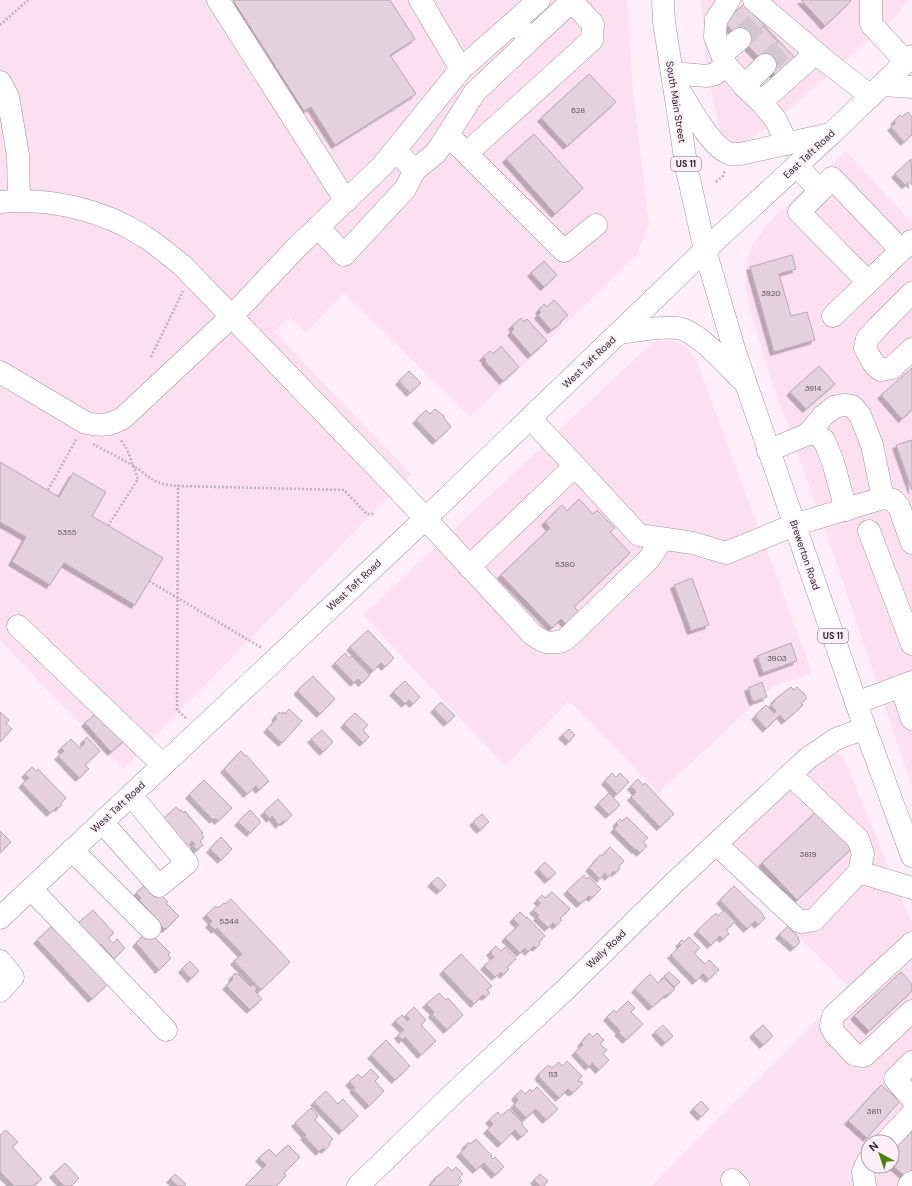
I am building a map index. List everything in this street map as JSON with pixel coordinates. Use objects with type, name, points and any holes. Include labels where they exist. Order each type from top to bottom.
[{"type":"main road","points":[[218,0],[346,201]]},
{"type":"main road","points":[[420,0],[461,69]]},
{"type":"main road","points":[[0,372],[89,434],[100,426],[113,423],[123,418],[232,316],[318,227],[382,166],[461,69],[539,0]]},
{"type":"main road","name":"South Main Street","points":[[663,0],[664,22],[687,170],[706,250]]},
{"type":"main road","points":[[729,0],[716,20],[715,38],[724,60],[744,86],[761,102],[776,120],[787,144]]},
{"type":"main road","points":[[872,0],[871,24],[909,59]]},
{"type":"main road","points":[[318,227],[344,255],[405,189],[415,170],[436,153],[475,92],[572,1],[593,24],[592,40],[467,153]]},
{"type":"main road","points":[[761,11],[791,42],[816,53],[877,91],[912,87]]},
{"type":"main road","points":[[514,22],[531,39]]},
{"type":"main road","points":[[672,75],[707,76],[715,74],[740,39]]},
{"type":"main road","points":[[761,102],[816,53]]},
{"type":"main road","name":"East Taft Road","points":[[706,250],[877,91],[909,59]]},
{"type":"main road","points":[[744,86],[765,65]]},
{"type":"main road","points":[[672,75],[704,130],[722,150],[730,154],[740,154],[831,134]]},
{"type":"main road","points":[[0,82],[8,97],[18,155],[10,201],[43,202],[83,209],[114,220],[145,237],[182,265],[425,518],[532,634],[543,642],[557,643],[565,640],[648,560],[663,539]]},
{"type":"main road","points":[[448,135],[564,251],[596,225]]},
{"type":"main road","points":[[395,151],[415,170]]},
{"type":"main road","points":[[797,166],[820,191]]},
{"type":"main road","points":[[833,316],[868,282],[906,245],[832,178],[798,212],[868,282]]},
{"type":"main road","name":"West Taft Road","points":[[2,913],[30,889],[278,657],[706,250]]},
{"type":"main road","name":"Brewerton Road","points":[[706,250],[744,383],[856,703],[910,846]]},
{"type":"main road","points":[[912,293],[878,326],[867,339],[865,348],[873,363],[881,370],[892,368],[912,349]]},
{"type":"main road","points":[[619,333],[678,327],[692,333],[715,353],[744,383]]},
{"type":"main road","points":[[808,434],[823,416],[834,407],[844,405],[852,406],[860,415],[872,445],[883,498]]},
{"type":"main road","points":[[530,418],[639,535],[693,543],[726,553],[794,525],[883,498],[893,500],[899,507],[912,543]]},
{"type":"main road","points":[[768,452],[808,434],[816,434],[824,440],[833,462],[846,510]]},
{"type":"main road","points":[[469,567],[574,466]]},
{"type":"main road","points":[[869,531],[906,599],[912,644]]},
{"type":"main road","points":[[18,626],[163,765]]},
{"type":"main road","points":[[856,703],[906,684],[912,719]]},
{"type":"main road","name":"Wally Road","points":[[358,1186],[790,774],[808,758],[836,739],[865,728]]},
{"type":"main road","points":[[716,844],[800,922],[814,920],[859,872],[863,854],[858,839],[790,774]]},
{"type":"main road","points":[[102,822],[159,886],[187,863],[131,795]]},
{"type":"main road","points":[[72,850],[150,928]]},
{"type":"main road","points":[[859,872],[912,888]]},
{"type":"main road","points":[[30,889],[166,1030]]},
{"type":"main road","points":[[912,943],[833,1016],[831,1026],[835,1034],[855,1055],[864,1056],[912,1011]]},
{"type":"main road","points":[[0,961],[13,977],[0,991]]},
{"type":"main road","points":[[891,962],[892,972],[848,1014],[845,1019],[846,1024],[861,1040],[865,1041],[870,1039],[901,1008],[912,1007]]},
{"type":"main road","points":[[912,1062],[895,1079],[912,1099]]},
{"type":"main road","points":[[893,1134],[912,1114]]},
{"type":"main road","points":[[863,1174],[865,1186]]},
{"type":"path","points":[[0,25],[28,0]]},
{"type":"path","points":[[716,182],[723,176],[726,167]]},
{"type":"path","points":[[151,357],[182,293],[194,277]]},
{"type":"path","points":[[108,526],[138,479],[128,449],[115,434],[113,423]]},
{"type":"path","points":[[48,490],[89,434],[158,483],[178,486],[344,490],[367,514],[375,514]]},
{"type":"path","points":[[178,486],[177,710],[200,730]]},
{"type":"path","points":[[149,581],[278,657]]},
{"type":"shaded area","points":[[0,0],[627,0],[633,93],[649,224],[637,254],[470,417],[344,293],[306,333],[290,317],[274,332],[411,474],[123,769],[0,640]]},
{"type":"shaded area","points":[[701,0],[908,0],[895,17],[769,127],[741,144],[728,140],[720,131],[707,75]]},
{"type":"shaded area","points":[[846,151],[912,223],[912,787],[827,536],[769,373],[751,312],[746,289],[746,267],[750,250],[757,238],[773,218]]},
{"type":"shaded area","points":[[669,340],[686,346],[697,362],[812,672],[771,688],[659,793],[569,701],[505,766],[363,615],[653,342]]},
{"type":"shaded area","points":[[842,754],[912,924],[912,1186],[652,1186],[849,987],[716,854],[827,755]]},
{"type":"building","points":[[233,0],[390,0],[415,39],[390,55],[416,94],[335,145],[311,107],[304,111]]},
{"type":"building","points":[[801,0],[850,0],[851,1],[825,26]]},
{"type":"building","points":[[744,4],[796,59],[777,77],[724,22]]},
{"type":"building","points":[[763,26],[778,42],[760,58],[745,43]]},
{"type":"building","points":[[589,74],[616,102],[567,146],[541,118]]},
{"type":"building","points":[[908,112],[912,117],[912,135],[904,142],[891,127],[896,123],[894,121],[900,115],[902,117]]},
{"type":"building","points":[[534,134],[583,188],[555,214],[506,159]]},
{"type":"building","points":[[911,159],[912,185],[910,182],[905,185],[895,174]]},
{"type":"building","points":[[792,255],[796,269],[779,274],[791,316],[807,312],[815,340],[774,352],[750,267]]},
{"type":"building","points":[[544,261],[557,275],[544,287],[531,273]]},
{"type":"building","points":[[554,300],[568,315],[560,322],[561,323],[551,330],[538,315],[541,312],[539,310],[544,304],[547,307]]},
{"type":"building","points":[[521,318],[524,322],[527,319],[547,341],[531,355],[511,332],[514,329],[512,326]]},
{"type":"building","points":[[501,346],[519,367],[503,381],[483,357],[490,351],[493,354]]},
{"type":"building","points":[[819,366],[835,384],[806,409],[790,392]]},
{"type":"building","points":[[912,368],[912,410],[902,419],[881,395]]},
{"type":"building","points":[[409,371],[421,383],[410,393],[399,381]]},
{"type":"building","points":[[435,409],[444,416],[451,427],[436,441],[416,420],[426,410],[430,414]]},
{"type":"building","points":[[912,440],[912,490],[896,445]]},
{"type":"building","points":[[0,462],[59,497],[73,473],[106,492],[92,516],[163,558],[135,605],[64,563],[50,585],[12,562],[26,537],[0,522]]},
{"type":"building","points":[[579,499],[593,514],[597,510],[615,528],[610,532],[630,553],[574,607],[584,617],[571,629],[561,619],[552,628],[501,575],[550,528],[545,522],[562,505],[567,511]]},
{"type":"building","points":[[692,578],[709,625],[691,631],[674,585]]},
{"type":"building","points":[[368,630],[394,658],[385,667],[381,663],[373,671],[350,647]]},
{"type":"building","points":[[791,643],[797,661],[763,673],[757,656]]},
{"type":"building","points":[[345,653],[349,658],[352,656],[370,675],[362,683],[358,679],[354,683],[335,663]]},
{"type":"building","points":[[313,676],[335,699],[320,714],[298,692],[298,690]]},
{"type":"building","points":[[405,681],[420,697],[413,704],[409,700],[405,704],[393,692]]},
{"type":"building","points":[[762,682],[767,697],[753,702],[748,688]]},
{"type":"building","points":[[791,687],[794,690],[797,687],[807,698],[801,704],[803,705],[785,721],[780,715],[766,729],[755,716],[766,705],[774,713],[776,711],[771,705],[775,701],[774,700]]},
{"type":"building","points":[[441,702],[455,716],[447,723],[434,709]]},
{"type":"building","points":[[289,709],[302,721],[282,743],[267,729],[277,718],[275,717],[279,712],[282,714],[283,712],[285,714]]},
{"type":"building","points":[[100,710],[126,739],[111,752],[85,723]]},
{"type":"building","points":[[0,712],[9,720],[6,724],[12,729],[1,741],[0,740]]},
{"type":"building","points":[[355,713],[368,725],[363,730],[369,737],[363,743],[344,724]]},
{"type":"building","points":[[569,729],[575,735],[569,742],[562,735]]},
{"type":"building","points":[[322,730],[333,742],[323,752],[311,739]]},
{"type":"building","points":[[87,737],[100,751],[85,765],[89,769],[79,778],[58,756],[64,751],[61,748],[71,739],[80,748],[85,743],[83,741]]},
{"type":"building","points":[[241,751],[269,781],[259,790],[256,786],[247,794],[224,769]]},
{"type":"building","points":[[32,767],[36,771],[38,769],[66,798],[60,804],[62,805],[59,808],[57,807],[50,813],[22,784],[29,778],[25,774]]},
{"type":"building","points":[[612,773],[616,777],[620,773],[629,782],[617,794],[605,781]]},
{"type":"building","points":[[638,779],[643,785],[645,783],[674,814],[660,827],[631,797],[636,792],[631,786]]},
{"type":"building","points":[[204,780],[232,808],[218,821],[215,818],[213,820],[189,795]]},
{"type":"building","points":[[609,793],[620,805],[609,815],[598,804]]},
{"type":"building","points":[[278,799],[292,815],[285,822],[283,821],[279,825],[272,816],[270,819],[264,812]]},
{"type":"building","points":[[176,807],[184,813],[185,811],[189,816],[188,817],[190,817],[203,833],[201,834],[204,837],[200,841],[203,845],[197,850],[192,841],[187,847],[164,818]]},
{"type":"building","points":[[819,809],[854,846],[797,900],[762,863]]},
{"type":"building","points":[[250,810],[261,822],[250,833],[238,822]]},
{"type":"building","points":[[482,814],[489,822],[480,830],[473,822]]},
{"type":"building","points":[[627,817],[648,838],[643,842],[647,846],[640,853],[614,829],[618,825],[616,823],[620,819],[622,821]]},
{"type":"building","points":[[0,831],[11,842],[0,853]]},
{"type":"building","points":[[221,837],[232,849],[221,860],[210,849]]},
{"type":"building","points":[[610,847],[624,861],[618,867],[620,869],[615,873],[614,871],[608,877],[605,873],[600,879],[589,868],[600,855],[602,856]]},
{"type":"building","points":[[545,862],[556,873],[548,880],[538,869]]},
{"type":"building","points":[[584,875],[587,879],[589,877],[601,889],[592,898],[589,896],[580,904],[567,891]]},
{"type":"building","points":[[438,877],[446,885],[440,891],[431,883]]},
{"type":"building","points":[[146,884],[160,894],[168,902],[166,903],[179,916],[166,929],[164,929],[139,900],[141,898],[136,893]]},
{"type":"building","points":[[734,886],[763,914],[762,915],[765,918],[758,925],[755,921],[747,929],[720,900]]},
{"type":"building","points":[[552,892],[570,909],[560,918],[562,920],[556,926],[553,923],[548,928],[537,917],[539,915],[533,910],[541,903],[537,900],[542,895],[545,898]]},
{"type":"building","points":[[231,899],[290,962],[261,990],[234,961],[242,954],[217,928],[215,930],[209,924],[212,921],[206,915],[216,906],[218,908]]},
{"type":"building","points":[[93,910],[114,933],[108,938],[113,943],[117,939],[125,948],[114,959],[101,944],[99,947],[77,924]]},
{"type":"building","points":[[724,910],[735,922],[726,930],[729,934],[723,939],[720,936],[711,945],[697,931],[716,913],[718,916]]},
{"type":"building","points":[[520,912],[526,918],[527,917],[545,936],[536,948],[534,946],[528,952],[525,948],[520,953],[505,938],[519,925],[513,919]]},
{"type":"building","points":[[53,925],[109,983],[92,999],[37,940]]},
{"type":"building","points":[[788,926],[799,938],[798,939],[800,942],[794,948],[779,935]]},
{"type":"building","points":[[146,933],[152,935],[170,953],[168,955],[171,958],[159,970],[136,943]]},
{"type":"building","points":[[689,937],[700,948],[694,953],[705,964],[709,960],[719,970],[709,979],[703,974],[696,981],[671,955],[681,945],[679,943],[682,940],[684,942]]},
{"type":"building","points":[[496,946],[501,951],[505,947],[516,959],[507,967],[509,969],[503,975],[501,972],[495,977],[484,966],[494,957],[490,952]]},
{"type":"building","points":[[461,954],[492,986],[487,990],[490,993],[485,997],[483,995],[474,1004],[443,971]]},
{"type":"building","points":[[190,961],[199,971],[191,979],[182,969]]},
{"type":"building","points":[[669,972],[680,982],[674,987],[664,976]]},
{"type":"building","points":[[901,972],[912,984],[912,991],[869,1031],[854,1016]]},
{"type":"building","points":[[235,973],[237,975],[238,974],[251,987],[253,984],[257,989],[255,991],[262,999],[250,1010],[226,986],[233,979],[232,977]]},
{"type":"building","points":[[650,974],[658,983],[664,978],[675,989],[652,1007],[635,989]]},
{"type":"building","points":[[439,993],[446,1000],[448,998],[463,1015],[447,1030],[432,1014],[434,1012],[426,1004]]},
{"type":"building","points":[[628,1001],[635,1008],[631,1012],[643,1024],[626,1040],[607,1017],[614,1010],[616,1013]]},
{"type":"building","points":[[414,1007],[426,1020],[421,1025],[436,1041],[421,1055],[405,1037],[402,1040],[398,1035],[404,1030],[395,1021],[402,1015],[407,1021],[409,1019],[406,1015]]},
{"type":"building","points":[[663,1025],[673,1036],[665,1043],[655,1032]]},
{"type":"building","points":[[763,1025],[773,1036],[763,1045],[753,1034]]},
{"type":"building","points":[[589,1033],[593,1037],[597,1033],[604,1040],[600,1044],[607,1050],[603,1054],[609,1060],[599,1070],[592,1063],[589,1067],[575,1052],[583,1045],[581,1043]]},
{"type":"building","points":[[386,1040],[410,1066],[395,1080],[371,1055]]},
{"type":"building","points":[[567,1061],[582,1076],[578,1081],[583,1083],[574,1092],[571,1092],[568,1089],[559,1098],[539,1077],[539,1074],[547,1066],[552,1068],[559,1062],[562,1066]]},
{"type":"building","points":[[371,1069],[379,1077],[375,1081],[384,1091],[369,1106],[353,1089],[355,1088],[349,1082],[358,1074],[362,1078]]},
{"type":"building","points":[[881,1085],[900,1101],[871,1134],[863,1134],[848,1121]]},
{"type":"building","points":[[537,1087],[558,1109],[546,1120],[536,1109],[526,1118],[514,1105],[518,1100],[515,1096],[521,1090],[525,1094],[530,1089],[532,1092]]},
{"type":"building","points":[[326,1091],[338,1104],[343,1099],[358,1116],[342,1131],[314,1102]]},
{"type":"building","points":[[701,1101],[709,1109],[701,1117],[693,1109]]},
{"type":"building","points":[[311,1108],[318,1116],[315,1120],[333,1139],[325,1150],[323,1148],[319,1152],[304,1136],[306,1135],[295,1123]]},
{"type":"building","points":[[509,1109],[523,1123],[522,1125],[528,1131],[521,1137],[515,1130],[501,1144],[487,1130],[493,1124],[489,1120],[498,1112],[501,1116]]},
{"type":"building","points":[[912,1126],[912,1172],[907,1178],[900,1172],[900,1140]]},
{"type":"building","points":[[6,1130],[18,1142],[12,1147],[42,1179],[33,1186],[14,1186],[0,1172],[0,1135]]},
{"type":"building","points":[[476,1139],[493,1159],[495,1157],[504,1167],[495,1175],[484,1163],[476,1170],[460,1153],[466,1148],[465,1146],[468,1142],[470,1144]]},
{"type":"building","points":[[288,1145],[300,1157],[284,1173],[286,1176],[276,1186],[246,1185],[266,1165],[259,1158],[269,1149],[276,1156]]},
{"type":"building","points":[[65,1163],[79,1178],[71,1186],[64,1186],[53,1174]]},
{"type":"building","points":[[448,1167],[452,1171],[456,1167],[463,1174],[459,1178],[462,1181],[457,1186],[432,1186],[430,1184],[435,1180],[434,1179]]},
{"type":"building","points":[[175,1174],[186,1184],[184,1186],[178,1186],[170,1179]]},
{"type":"building","points":[[540,1174],[548,1181],[544,1186],[540,1186],[534,1180]]},
{"type":"tunnel","points":[[740,39],[759,21]]},
{"type":"tunnel","points":[[765,65],[785,47]]}]
